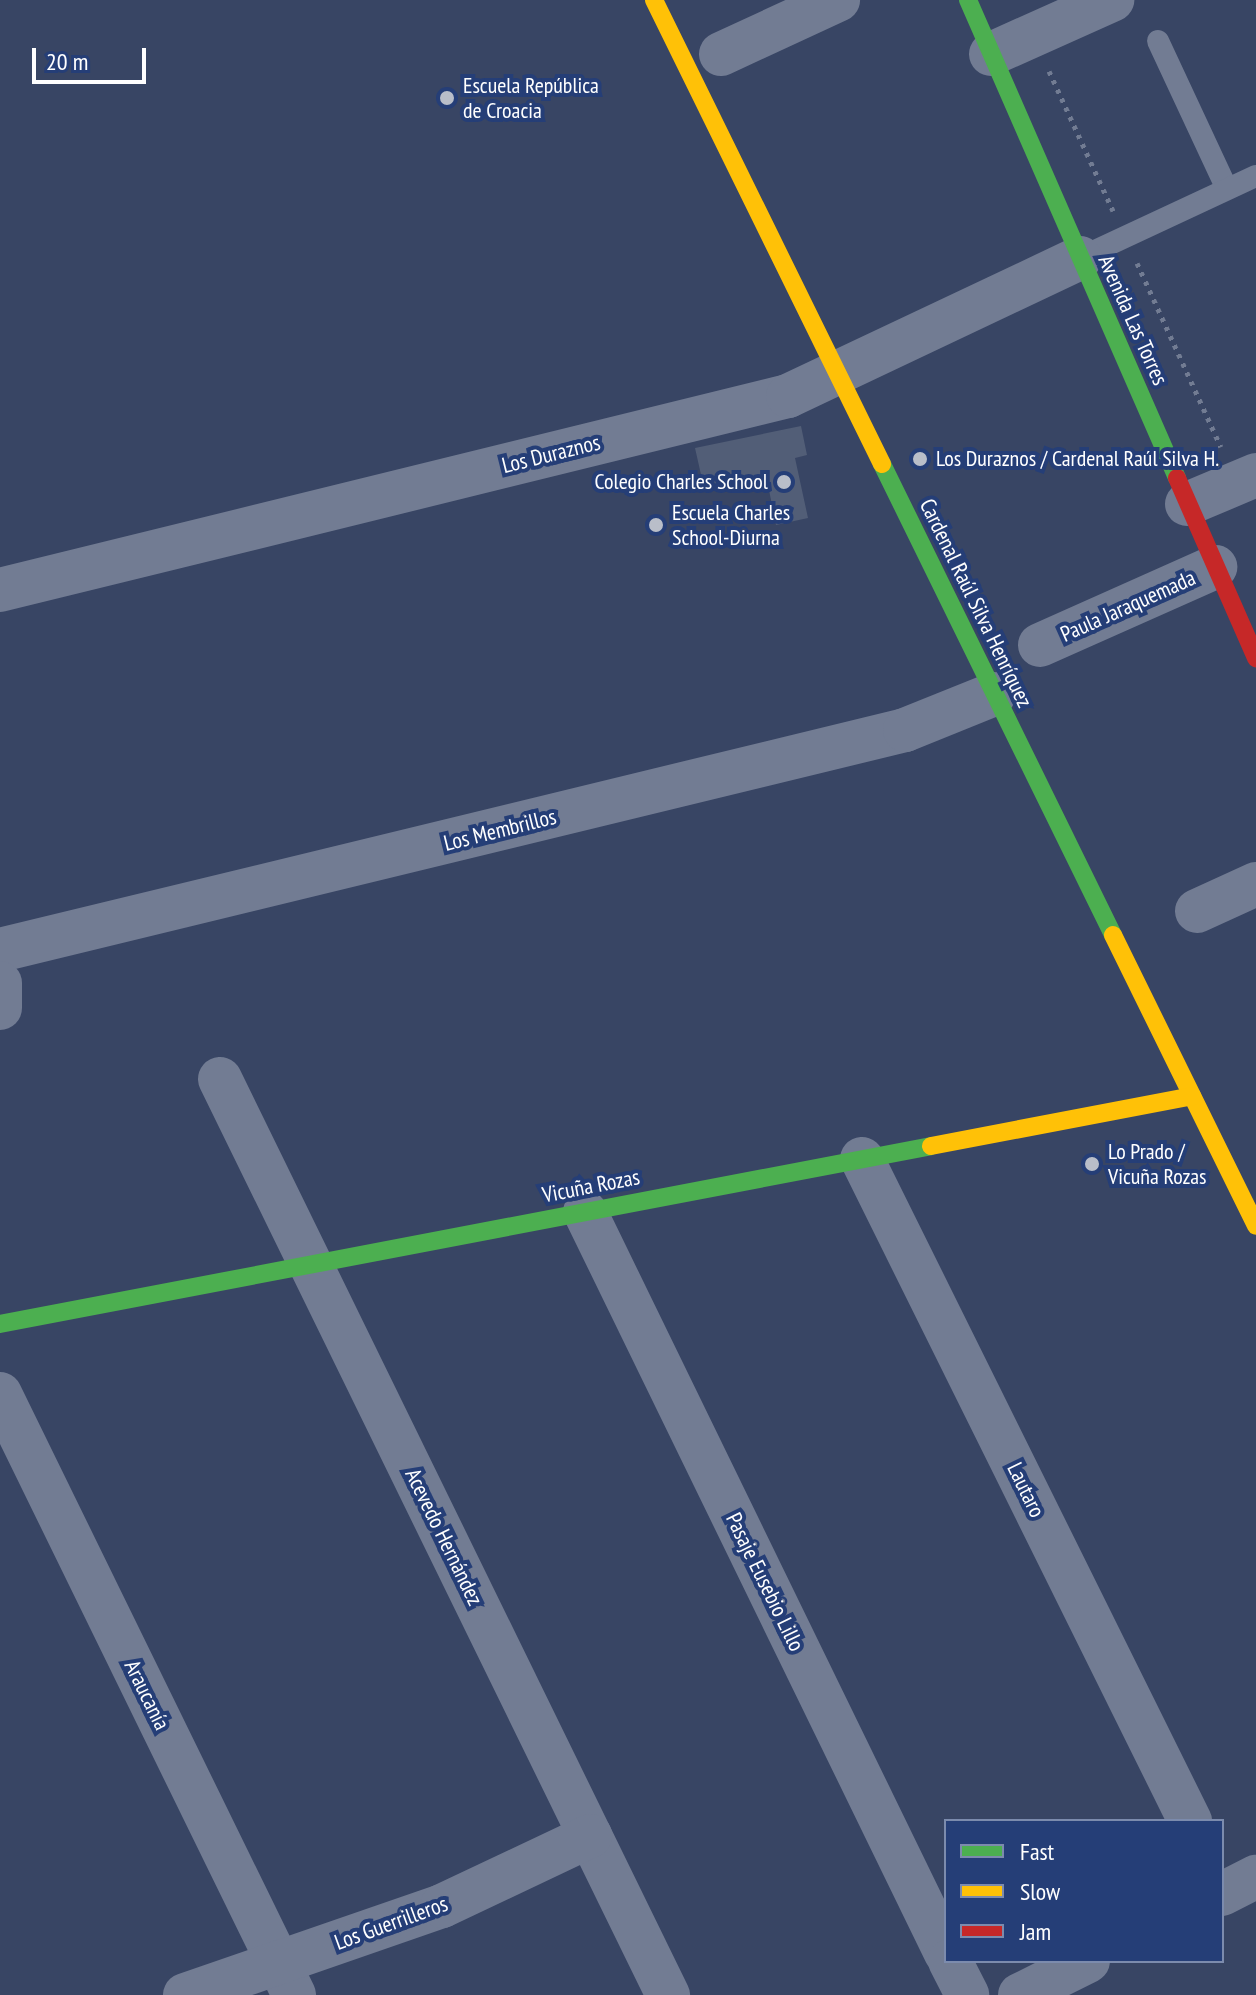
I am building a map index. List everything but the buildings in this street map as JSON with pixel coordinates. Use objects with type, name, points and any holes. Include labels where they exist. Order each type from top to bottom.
[{"type":"main road","name":"Cardenal Raúl Silva Henríquez","points":[[654,0],[1256,1226]]},
{"type":"main road","name":"Avenida Las Torres","points":[[968,0],[1256,658]]},
{"type":"main road","name":"Vicuña Rozas","points":[[0,1324],[1192,1096]]},
{"type":"street","points":[[721,54],[838,0]]},
{"type":"street","points":[[991,54],[1112,0]]},
{"type":"street","name":"Los Duraznos","points":[[0,590],[788,396],[1080,258]]},
{"type":"street","points":[[1187,504],[1256,475]]},
{"type":"street","name":"Paula Jaraquemada","points":[[1040,645],[1215,567]]},
{"type":"street","name":"Los Membrillos","points":[[0,950],[905,730],[994,694]]},
{"type":"street","points":[[1197,911],[1256,884]]},
{"type":"street","points":[[0,983],[0,1008]]},
{"type":"street","name":"Acevedo Hernández","points":[[220,1079],[668,1995]]},
{"type":"street","name":"Lautaro","points":[[862,1159],[1189,1819]]},
{"type":"street","name":"Pasaje Eusebio Lillo","points":[[585,1212],[944,1949]]},
{"type":"street","name":"Araucanía","points":[[0,1394],[286,1980]]},
{"type":"street","name":"Los Guerrilleros","points":[[185,1995],[286,1980],[590,1836]]},
{"type":"street","points":[[951,1963],[967,1995]]},
{"type":"street","points":[[1020,1995],[1084,1963]]},
{"type":"lane","points":[[1158,41],[1227,189]]},
{"type":"lane","points":[[1080,258],[1256,176]]},
{"type":"traffic: fast","points":[[968,0],[1177,478]]},
{"type":"traffic: fast","points":[[882,464],[1113,935]]},
{"type":"traffic: fast","points":[[0,1324],[931,1146]]},
{"type":"traffic: slow","points":[[654,0],[882,464]]},
{"type":"traffic: slow","points":[[1113,935],[1256,1226]]},
{"type":"traffic: slow","points":[[931,1146],[1192,1096]]},
{"type":"traffic: jam","points":[[1177,478],[1256,658]]},
{"type":"place","name":"Escuela República de Croacia","points":[[447,98]]},
{"type":"place","name":"Los Duraznos / Cardenal Raúl Silva H.","points":[[920,459]]},
{"type":"place","name":"Colegio Charles School","points":[[784,482]]},
{"type":"place","name":"Escuela Charles School-Diurna","points":[[656,525]]},
{"type":"place","name":"Lo Prado / Vicuña Rozas","points":[[1092,1164]]}]
